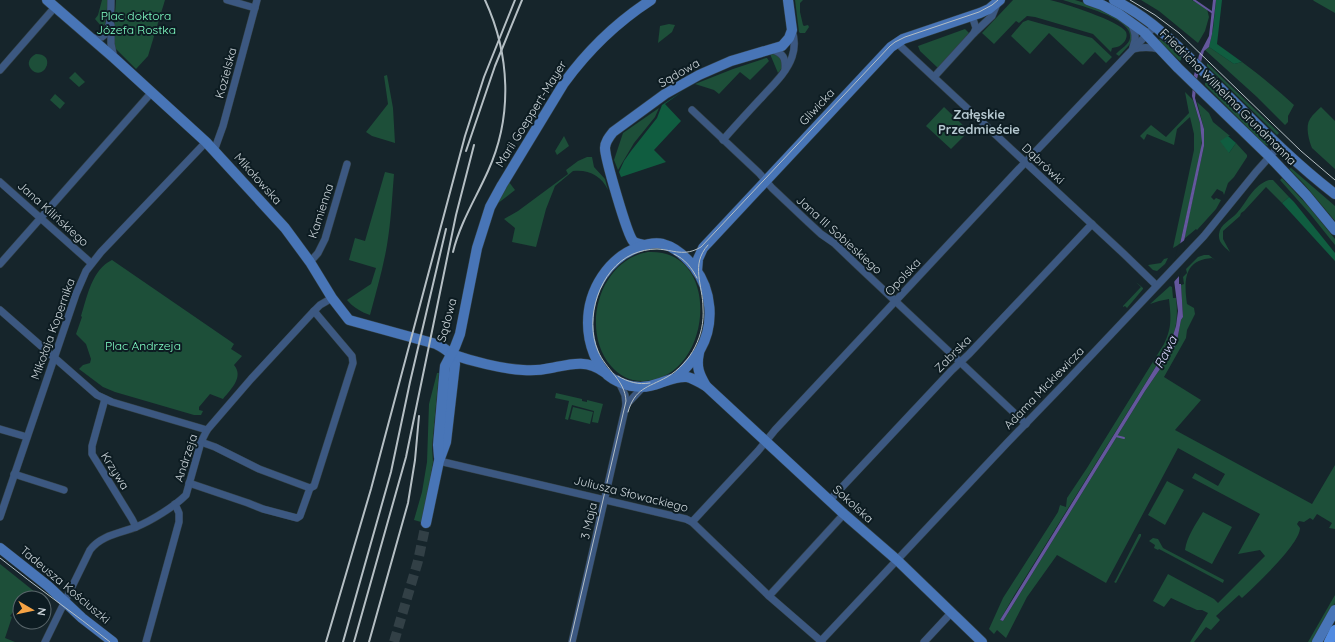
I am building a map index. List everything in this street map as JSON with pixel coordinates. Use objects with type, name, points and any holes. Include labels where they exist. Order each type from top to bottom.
[{"type":"main road","points":[[1329,642],[1335,630]]},
{"type":"street","name":"Mikołowska","points":[[47,0],[92,38],[206,142],[284,228],[310,262],[332,298],[349,320],[436,344],[451,354],[467,359],[524,370],[545,369],[576,363],[586,364],[597,367],[609,376]]},
{"type":"street","points":[[111,0],[111,44],[114,58]]},
{"type":"street","points":[[227,0],[255,8]]},
{"type":"street","name":"Kozielska","points":[[214,151],[223,126],[257,0]]},
{"type":"street","name":"Marii Goeppert-Mayer","points":[[485,223],[495,197],[564,83],[591,50],[614,28],[651,0]]},
{"type":"street","points":[[723,140],[779,78],[790,63],[794,51],[795,39],[792,30],[788,0]]},
{"type":"street","name":"Friedricha Wilhelma Grundmanna","points":[[1088,0],[1108,8],[1130,21],[1146,34],[1178,68],[1270,157],[1306,195],[1335,230]]},
{"type":"street","name":"Friedricha Wilhelma Grundmanna","points":[[1114,0],[1139,14],[1155,26],[1184,52],[1279,146],[1319,182],[1335,194]]},
{"type":"street","name":"Gliwicka","points":[[681,254],[693,254],[703,248],[885,52],[908,37],[985,11],[997,2]]},
{"type":"street","name":"Gliwicka","points":[[934,77],[974,33],[992,16],[997,2]]},
{"type":"street","points":[[0,70],[55,7]]},
{"type":"street","points":[[92,38],[103,36],[107,30],[111,11]]},
{"type":"street","points":[[972,16],[976,28],[974,33]]},
{"type":"street","points":[[1130,21],[1135,31],[1136,39],[1132,49]]},
{"type":"street","name":"Opolska","points":[[692,522],[1025,162],[1155,26]]},
{"type":"street","name":"Sądowa","points":[[645,244],[638,244],[632,238],[624,218],[607,160],[605,147],[608,139],[613,132],[665,94],[699,75],[731,61],[780,47],[786,43],[792,30]]},
{"type":"street","name":"Dąbrówki","points":[[897,43],[1156,285]]},
{"type":"street","points":[[1132,49],[1140,47],[1159,49]]},
{"type":"street","points":[[772,49],[782,54],[786,63],[785,70]]},
{"type":"street","points":[[0,264],[152,92]]},
{"type":"street","name":"Jana III Sobieskiego","points":[[692,110],[808,222],[834,243],[1026,424]]},
{"type":"street","name":"Mikołaja Kopernika","points":[[0,517],[76,294],[86,271],[91,263],[206,142]]},
{"type":"street","name":"Adama Mickiewicza","points":[[821,642],[1156,285],[1204,236],[1279,146]]},
{"type":"street","name":"Kamienna","points":[[310,262],[318,253],[325,238],[347,164]]},
{"type":"street","name":"Jana Kilińskiego","points":[[0,182],[91,263]]},
{"type":"street","name":"Sądowa","points":[[451,354],[460,334],[477,248],[485,223]]},
{"type":"street","name":"Zabrska","points":[[829,501],[1092,224]]},
{"type":"street","points":[[645,244],[664,244],[675,249],[681,254],[697,271],[707,290],[710,305],[708,330],[701,350],[677,377],[656,384],[644,386],[634,386],[619,382],[609,376],[599,363],[592,345],[588,321],[593,296],[603,275],[623,254],[645,244]]},
{"type":"street","name":"Gliwicka","points":[[697,271],[698,259],[703,248]]},
{"type":"street","name":"Andrzeja","points":[[45,642],[90,550],[95,544],[105,538],[146,522],[175,504],[186,495],[201,442],[207,430],[314,311],[320,305],[332,298]]},
{"type":"street","points":[[0,310],[97,395],[105,399],[207,430]]},
{"type":"street","points":[[189,483],[263,509],[297,518],[300,516],[310,488],[314,486],[353,363],[352,356],[314,311]]},
{"type":"street","name":"Sokolska","points":[[701,350],[698,369],[706,386]]},
{"type":"street","points":[[426,523],[440,461],[446,442],[455,364],[455,360],[451,354]]},
{"type":"street","name":"Sokolska","points":[[677,377],[691,378],[706,386],[829,501],[897,560],[982,642]]},
{"type":"street","name":"3 Maja","points":[[572,642],[626,405],[625,395],[619,382]]},
{"type":"street","points":[[626,405],[644,386]]},
{"type":"street","name":"Krzywa","points":[[105,399],[92,446],[92,454],[136,527]]},
{"type":"street","points":[[0,429],[27,437]]},
{"type":"street","points":[[201,442],[215,447],[259,470],[310,488]]},
{"type":"street","name":"Juliusza Słowackiego","points":[[440,461],[676,516],[692,522],[769,596],[821,642]]},
{"type":"street","points":[[14,474],[64,490]]},
{"type":"street","points":[[146,642],[179,522],[179,513],[175,504]]},
{"type":"street","points":[[769,596],[844,514]]},
{"type":"street","name":"Tadeusza Kościuszki","points":[[0,548],[48,586],[82,618],[113,642]]},
{"type":"street","points":[[1318,642],[1335,610]]},
{"type":"street","points":[[924,642],[951,613]]},
{"type":"green space","points":[[102,0],[108,0],[105,24],[102,27],[95,19],[98,15]]},
{"type":"green space","name":"Plac doktora Józefa Rostka","points":[[116,0],[165,0],[148,56],[136,69],[113,46]]},
{"type":"green space","points":[[795,0],[803,0],[800,3],[800,12],[803,25],[808,25],[809,27],[805,33],[799,32]]},
{"type":"green space","points":[[1013,0],[1050,0],[1078,9],[1103,18],[1122,28],[1127,34],[1126,38],[1120,46],[1112,48],[1111,52],[1093,34],[1027,16],[1019,23],[1016,21],[994,44],[982,33]]},
{"type":"green space","points":[[1063,0],[1075,0],[1091,5],[1127,24],[1133,35],[1131,43],[1119,56],[1116,54],[1126,45],[1130,38],[1129,31],[1123,24],[1103,13]]},
{"type":"green space","points":[[1141,0],[1192,0],[1207,9],[1209,17],[1205,31],[1198,43],[1159,11]]},
{"type":"green space","points":[[1216,0],[1222,0],[1217,44],[1242,62],[1234,64],[1209,47],[1213,29]]},
{"type":"green space","points":[[1313,0],[1335,0],[1335,13],[1314,1]]},
{"type":"green space","points":[[1028,20],[1092,38],[1112,57],[1106,63],[1095,52],[1083,65],[1049,33],[1030,54],[1011,36],[1023,22]]},
{"type":"green space","points":[[669,24],[675,25],[672,32],[658,43],[660,26]]},
{"type":"green space","points":[[965,29],[969,33],[938,68],[920,51],[918,46]]},
{"type":"green space","points":[[1160,39],[1182,58],[1180,61],[1158,40]]},
{"type":"green space","points":[[1209,47],[1234,64],[1242,62],[1294,105],[1288,116],[1288,122],[1285,125],[1257,97],[1205,50]]},
{"type":"green space","points":[[36,54],[43,55],[47,62],[46,67],[40,73],[31,69],[29,65],[30,58]]},
{"type":"green space","points":[[770,54],[777,54],[781,59],[782,68],[778,73]]},
{"type":"green space","points":[[766,58],[769,61],[750,80],[740,72],[719,94],[714,90],[695,84],[733,69]]},
{"type":"green space","points":[[1207,63],[1279,133],[1277,135],[1207,66]]},
{"type":"green space","points":[[75,72],[85,82],[79,87],[69,78]]},
{"type":"green space","points":[[387,75],[393,108],[395,143],[372,136],[366,132],[388,104],[384,76]]},
{"type":"green space","points":[[1205,81],[1266,141],[1268,146],[1264,144],[1205,85]]},
{"type":"green space","points":[[683,91],[665,104],[681,121],[654,150],[666,162],[621,177],[619,172],[624,161],[657,118],[662,105]]},
{"type":"green space","points":[[1185,92],[1193,100],[1200,123],[1202,137],[1201,151],[1180,244],[1173,248],[1194,150],[1194,134],[1190,117],[1177,129],[1174,145],[1147,134],[1144,140],[1140,136],[1151,125],[1166,137],[1189,113]]},
{"type":"green space","points":[[55,94],[65,103],[60,109],[50,100]]},
{"type":"green space","points":[[1197,102],[1209,113],[1213,122],[1230,136],[1228,136],[1229,153],[1236,143],[1247,155],[1247,157],[1234,177],[1228,183],[1224,195],[1223,192],[1217,189],[1211,197],[1214,200],[1216,198],[1221,200],[1216,209],[1197,230],[1196,229],[1184,239],[1204,146],[1204,129]]},
{"type":"green space","points":[[944,107],[969,131],[951,149],[926,126]]},
{"type":"green space","points":[[1321,107],[1335,121],[1335,169],[1312,148],[1309,138],[1309,122],[1312,116]]},
{"type":"green space","points":[[659,108],[655,117],[634,143],[618,170],[614,160],[623,133]]},
{"type":"green space","points":[[564,136],[569,146],[557,155],[555,151]]},
{"type":"green space","points":[[1228,136],[1236,143],[1229,153],[1220,141]]},
{"type":"green space","points":[[587,157],[592,157],[594,167],[605,179],[608,190],[602,181],[594,174],[584,171],[573,171],[555,186],[546,209],[536,247],[512,242],[515,228],[504,219],[518,211],[568,174],[566,170],[578,161]]},
{"type":"green space","points":[[1291,168],[1335,206],[1335,221],[1304,184],[1289,169]]},
{"type":"green space","points":[[385,172],[394,174],[390,219],[384,263],[370,315],[357,309],[347,300],[371,284],[376,268],[349,260],[355,238],[365,241]]},
{"type":"green space","points":[[1282,178],[1309,207],[1335,239],[1335,245],[1280,180]]},
{"type":"green space","points":[[1273,180],[1289,197],[1282,203],[1266,187],[1241,213],[1240,216],[1223,231],[1223,239],[1230,252],[1220,240],[1219,234],[1221,227],[1237,213],[1254,190],[1263,182]]},
{"type":"green space","points":[[509,182],[515,190],[497,204]]},
{"type":"green space","points":[[1289,197],[1335,253],[1335,261],[1282,203]]},
{"type":"green space","points":[[648,252],[673,256],[689,271],[698,291],[700,315],[695,340],[683,361],[666,376],[637,381],[625,377],[611,366],[602,351],[597,334],[596,316],[600,298],[607,282],[617,268],[631,258]]},
{"type":"green space","points":[[1209,255],[1216,261],[1212,258],[1195,263],[1188,274],[1186,280],[1187,304],[1194,308],[1195,314],[1187,330],[1186,338],[1164,377],[1201,400],[1175,430],[1312,504],[1335,465],[1335,529],[1329,528],[1332,523],[1317,514],[1313,520],[1310,518],[1304,522],[1299,521],[1297,524],[1300,528],[1298,535],[1293,544],[1276,564],[1242,598],[1239,595],[1216,616],[1220,620],[1211,630],[1206,627],[1194,642],[1190,642],[1208,613],[1202,610],[1197,610],[1171,598],[1164,607],[1153,601],[1168,574],[1214,599],[1218,603],[1265,556],[1260,550],[1238,554],[1260,514],[1192,478],[1195,473],[1218,486],[1225,474],[1178,448],[1106,583],[1057,555],[1027,597],[1006,638],[997,630],[994,634],[989,629],[1003,598],[1058,512],[1060,505],[1066,507],[1067,498],[1164,344],[1170,322],[1169,299],[1150,304],[1170,286],[1172,287],[1173,298],[1176,298],[1177,315],[1175,331],[1171,342],[1000,620],[1003,621],[1145,391],[1173,350],[1177,341],[1181,320],[1183,317],[1181,285],[1184,284],[1183,277],[1187,273],[1186,269],[1198,257]]},
{"type":"green space","points":[[1168,258],[1165,264],[1157,271],[1153,270],[1148,265],[1161,263],[1164,259]]},
{"type":"green space","name":"Plac Andrzeja","points":[[112,260],[230,341],[234,344],[231,349],[242,356],[234,365],[238,374],[233,387],[223,399],[210,394],[199,407],[199,410],[203,411],[201,415],[194,415],[115,392],[103,387],[79,369],[83,365],[90,363],[91,359],[86,344],[76,334],[82,317],[81,316],[91,284],[105,264]]},
{"type":"green space","points":[[1136,282],[1143,288],[1143,289],[1127,308],[1125,306],[1123,307],[1141,287]]},
{"type":"green space","points":[[437,373],[439,373],[432,447],[433,462],[421,522],[414,520],[422,492],[427,462],[429,404]]},
{"type":"green space","points":[[556,393],[582,399],[582,401],[587,402],[587,400],[603,404],[598,423],[592,422],[594,411],[572,405],[568,420],[565,419],[569,401],[555,398]]},
{"type":"green space","points":[[573,407],[593,412],[590,424],[570,419]]},
{"type":"green space","points":[[1167,481],[1184,490],[1165,525],[1148,515]]},
{"type":"green space","points":[[1203,512],[1232,527],[1212,564],[1185,550],[1190,535]]},
{"type":"green space","points":[[1139,534],[1141,534],[1141,536],[1116,583],[1114,582]]},
{"type":"green space","points":[[1153,538],[1158,539],[1163,548],[1224,580],[1223,583],[1159,549],[1154,548],[1155,545],[1149,541]]},
{"type":"green space","points":[[0,564],[32,590],[12,590],[12,613],[10,616],[12,617],[5,638],[15,642],[0,642]]},
{"type":"green space","points":[[1335,595],[1335,603],[1313,642],[1308,642]]},
{"type":"water","name":"Rawa","points":[[1213,0],[1216,0],[1212,34],[1209,47],[1204,51],[1197,79],[1195,98],[1204,129],[1204,146],[1179,265],[1179,284],[1181,284],[1183,317],[1181,320],[1177,341],[1173,350],[1145,391],[1003,621],[1000,620],[1171,342],[1176,326],[1178,311],[1174,280],[1175,267],[1202,143],[1200,123],[1192,96],[1194,75],[1199,55],[1209,36]]},
{"type":"pier","points":[[1186,239],[1180,275],[1173,283],[1173,267],[1178,245]]},
{"type":"waterway","points":[[1194,0],[1213,13]]},
{"type":"waterway","points":[[1116,436],[1124,438]]},
{"type":"tunnel","points":[[394,642],[418,561],[426,523]]},
{"type":"tram line","points":[[570,642],[626,401],[625,394],[619,381],[601,358],[594,338],[594,310],[603,283],[611,271],[621,261],[633,254],[657,249],[689,252],[701,247],[890,46],[905,37],[979,12],[998,0]]},
{"type":"tram line","points":[[1130,0],[1155,15],[1179,33],[1301,151],[1335,180]]},
{"type":"tram line","points":[[628,412],[634,398],[638,393],[680,368],[695,347],[699,338],[703,318],[699,275],[700,260],[708,245]]},
{"type":"tram line","points":[[674,254],[682,258],[688,264],[697,278]]},
{"type":"tram line","points":[[618,376],[641,384],[650,383]]},
{"type":"tram line","points":[[0,558],[110,642]]},
{"type":"railway","points":[[453,252],[464,221],[488,171],[496,150],[502,129],[505,107],[504,63],[500,42],[485,0]]},
{"type":"railway","points":[[326,642],[371,489],[465,136],[484,77],[515,0]]},
{"type":"railway","points":[[466,151],[495,66],[522,0]]},
{"type":"railway","points":[[354,642],[406,457],[456,215],[474,145]]},
{"type":"railway","points":[[343,642],[391,472],[410,382],[446,229]]},
{"type":"railway","points":[[369,642],[408,503],[415,460],[419,416]]},
{"type":"district","name":"Załęskie Przedmieście","points":[[979,122]]}]
